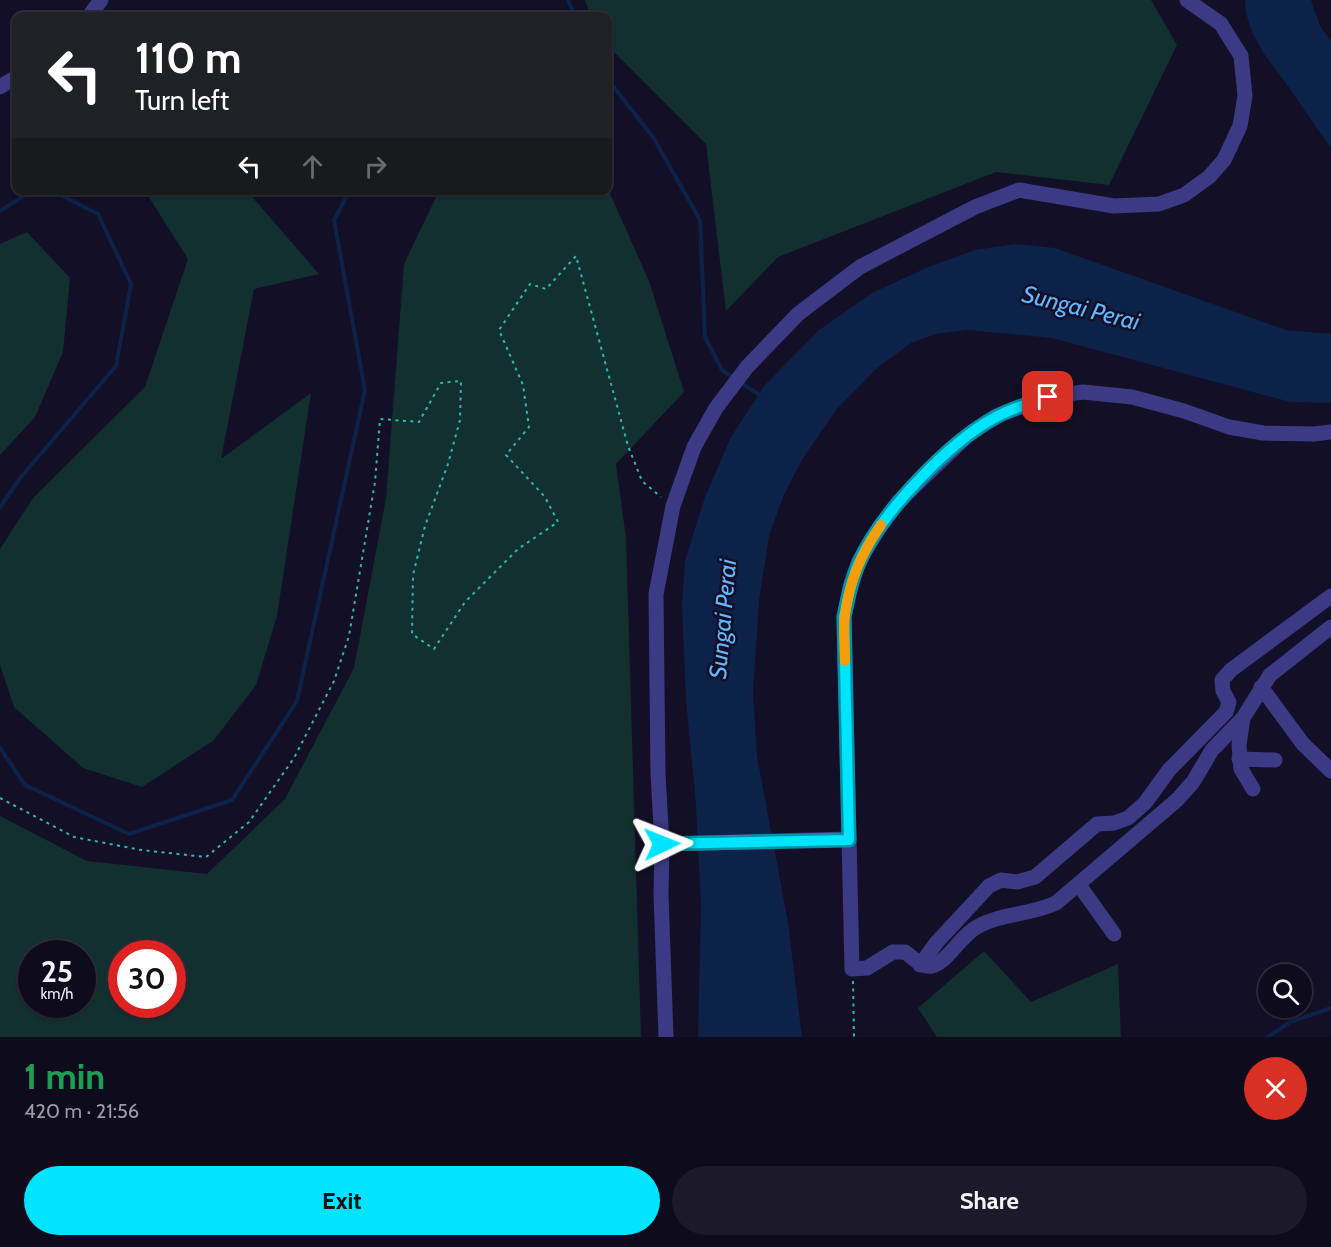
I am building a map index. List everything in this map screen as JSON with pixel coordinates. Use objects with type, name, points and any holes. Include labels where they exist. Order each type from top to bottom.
[{"type":"street","points":[[666,1037],[656,594],[673,506],[694,447],[716,408],[747,367],[798,314],[860,267],[975,207],[1018,190],[1114,206],[1159,204],[1184,195],[1209,177],[1224,160],[1240,126],[1245,96],[1241,56],[1221,24],[1187,0]]},
{"type":"street","points":[[1331,432],[1263,433],[1230,427],[1184,411],[1132,397],[1083,393],[1048,397],[996,416],[967,436],[898,502],[859,561],[844,617],[852,969],[867,968],[892,952],[905,952],[920,965],[928,967],[939,965],[964,936],[977,927],[1011,915],[1046,908],[1056,903],[1080,885],[1176,800],[1193,782],[1212,750],[1243,718],[1270,675],[1331,627]]},
{"type":"street","points":[[920,965],[937,942],[989,886],[1001,880],[1017,882],[1035,877],[1097,824],[1114,823],[1128,818],[1145,803],[1169,770],[1226,712],[1229,702],[1223,691],[1222,680],[1231,670],[1331,596]]},
{"type":"street","points":[[1261,687],[1303,744],[1331,771]]},
{"type":"street","points":[[1243,718],[1239,759],[1241,770],[1253,789]]},
{"type":"street","points":[[1239,759],[1275,760]]},
{"type":"street","points":[[662,844],[849,840]]},
{"type":"street","points":[[1080,885],[1114,934]]},
{"type":"path","points":[[0,798],[74,837],[141,850],[206,857],[249,822],[299,748],[334,681],[350,636],[375,482],[380,419],[419,422],[441,383],[461,381],[460,420],[448,464],[425,526],[413,575],[412,634],[434,649],[465,602],[518,549],[558,522],[545,497],[506,454],[529,427],[524,385],[499,330],[530,284],[546,289],[576,256],[628,446],[642,482],[673,506]]},
{"type":"path","points":[[852,969],[854,1037]]},
{"type":"green space","points":[[585,0],[1151,0],[1177,45],[1109,185],[996,172],[778,257],[726,311],[706,144],[612,50],[612,12],[590,12]]},
{"type":"green space","points":[[148,195],[250,195],[319,274],[254,289],[221,459],[311,393],[277,616],[256,685],[214,740],[142,787],[83,768],[14,707],[0,665],[0,549],[33,498],[145,387],[188,259]]},
{"type":"green space","points":[[437,195],[611,195],[649,281],[684,392],[616,464],[626,538],[641,1037],[0,1037],[0,816],[87,861],[207,874],[285,799],[354,668],[386,498],[404,264]]},
{"type":"green space","points":[[27,232],[70,278],[63,352],[35,417],[0,455],[0,244]]},
{"type":"green space","points":[[984,951],[1031,1002],[1118,964],[1121,1037],[937,1037],[918,1008]]},
{"type":"water","points":[[1245,0],[1311,0],[1320,26],[1331,41],[1331,148],[1266,57],[1249,25]]},
{"type":"water","name":"Sungai Perai","points":[[1015,244],[1055,248],[1286,330],[1331,334],[1331,403],[1290,402],[1052,338],[967,330],[936,334],[911,343],[877,368],[837,409],[803,458],[783,497],[769,536],[759,601],[753,692],[757,756],[788,922],[802,1037],[698,1037],[701,906],[696,804],[686,700],[682,604],[685,561],[705,497],[731,437],[765,385],[819,330],[872,293],[928,267],[975,250]]},
{"type":"waterway","points":[[568,0],[573,12]]},
{"type":"waterway","points":[[612,85],[653,137],[700,220],[705,337],[722,370],[735,379]]},
{"type":"waterway","points":[[0,211],[25,195]]},
{"type":"waterway","points":[[0,507],[21,477],[116,366],[131,284],[98,214],[61,195]]},
{"type":"waterway","points":[[0,748],[25,785],[129,834],[232,800],[297,701],[365,390],[334,220],[347,195]]},
{"type":"waterway","points":[[741,383],[763,397]]},
{"type":"waterway","points":[[1268,1037],[1290,1022],[1331,1008]]},
{"type":"slow traffic","points":[[845,661],[844,617],[851,584],[859,561],[881,525]]},
{"type":"route","points":[[662,844],[849,840],[844,617],[859,561],[898,502],[967,436],[996,416],[1048,397]]}]
